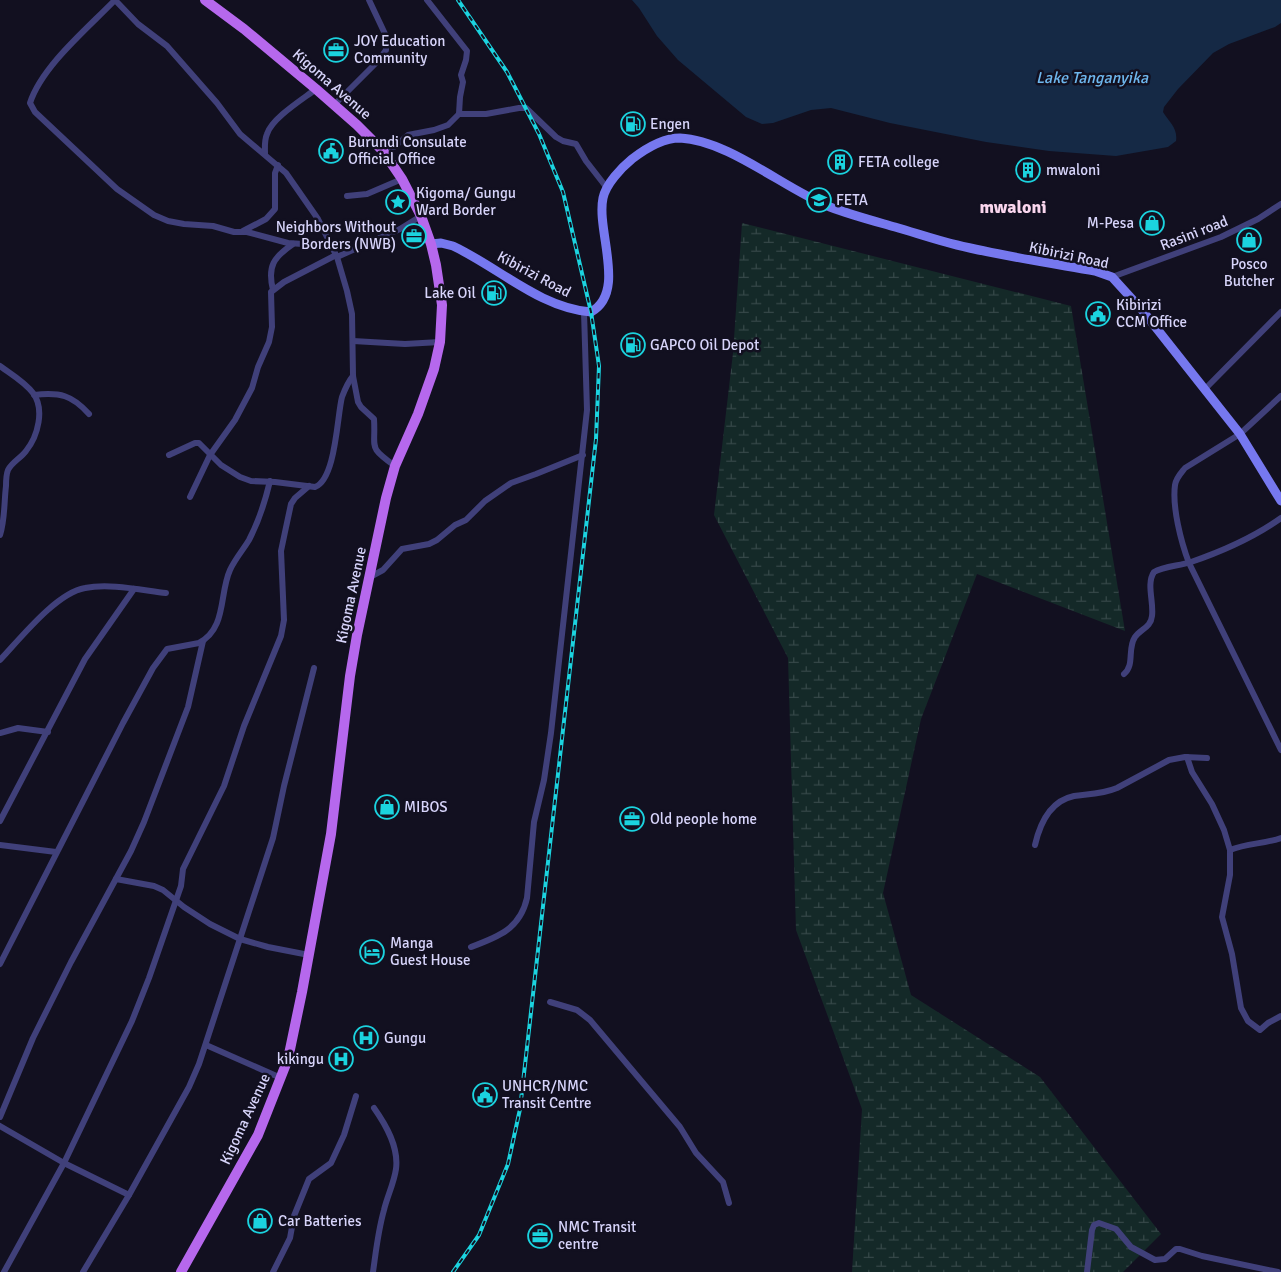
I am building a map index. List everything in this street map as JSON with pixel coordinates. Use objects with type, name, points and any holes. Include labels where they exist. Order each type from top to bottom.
[{"type":"main road","name":"Kigoma Avenue","points":[[181,1272],[258,1135],[288,1059],[331,834],[350,676],[370,577],[395,466],[418,414],[434,369],[440,342],[442,305],[431,244],[421,216],[402,179],[383,151],[334,104],[244,29],[205,0]]},
{"type":"street","points":[[332,246],[274,241],[247,232],[238,233],[213,226],[168,221],[154,215],[136,204],[112,185],[35,112],[30,103],[40,82],[52,66],[115,0],[138,24],[166,46],[217,103],[236,129],[286,173],[318,219],[332,246],[337,256],[352,314],[353,376],[358,402],[374,419],[373,439],[376,451],[395,466]]},
{"type":"street","points":[[334,104],[379,60],[386,50],[386,36],[369,0]]},
{"type":"street","points":[[427,0],[467,51],[461,75],[463,82],[459,106],[460,114]]},
{"type":"street","points":[[265,154],[268,131],[280,117],[316,89]]},
{"type":"street","points":[[383,151],[394,147],[408,135],[448,125],[460,114],[486,114],[526,108],[563,141],[576,144],[586,162],[607,188]]},
{"type":"street","name":"Kibirizi Road","points":[[431,244],[441,242],[453,246],[536,294],[564,306],[584,312],[592,312],[604,302],[607,295],[608,268],[602,209],[603,198],[607,188],[630,161],[643,152],[667,140],[679,138],[692,140],[730,154],[812,198],[849,214],[955,245],[1095,271],[1112,277],[1142,310],[1240,434],[1281,501]]},
{"type":"street","points":[[238,233],[266,219],[275,209],[275,173],[278,165]]},
{"type":"street","points":[[348,196],[367,194],[402,179]]},
{"type":"street","name":"Rasini road","points":[[1112,277],[1221,237],[1280,206]]},
{"type":"street","points":[[190,497],[210,455],[235,420],[252,388],[258,367],[269,342],[272,326],[270,296],[273,290],[284,282],[337,256],[400,229],[421,216]]},
{"type":"street","points":[[273,290],[271,282],[274,260],[293,244]]},
{"type":"street","points":[[471,947],[503,933],[520,919],[524,909],[534,822],[544,780],[551,733],[583,455],[588,393],[584,312]]},
{"type":"street","points":[[1205,389],[1281,312]]},
{"type":"street","points":[[353,341],[405,344],[440,342]]},
{"type":"street","points":[[0,366],[32,392],[40,412],[38,425],[27,451],[11,465],[7,472],[3,508],[4,524],[0,536]]},
{"type":"street","points":[[169,455],[199,443],[210,455],[230,471],[251,481],[319,486],[335,446],[342,398],[353,376]]},
{"type":"street","points":[[34,395],[58,394],[66,396],[81,404],[89,414]]},
{"type":"street","points":[[1281,396],[1240,434],[1185,468],[1178,476],[1175,484],[1179,533],[1189,563],[1281,750]]},
{"type":"street","points":[[370,577],[383,570],[402,549],[428,544],[455,525],[466,520],[485,501],[504,487],[517,480],[583,455]]},
{"type":"street","points":[[0,1117],[33,1038],[144,822],[188,707],[203,641],[215,627],[221,615],[230,571],[258,522],[270,481]]},
{"type":"street","points":[[4,1272],[64,1162],[132,1021],[181,886],[183,869],[224,786],[244,726],[281,636],[284,620],[281,565],[283,541],[291,504],[309,486]]},
{"type":"street","points":[[1124,674],[1129,668],[1132,642],[1150,622],[1152,615],[1151,582],[1154,572],[1189,563],[1249,539],[1281,518]]},
{"type":"street","points":[[0,660],[49,610],[66,596],[82,588],[94,586],[166,593]]},
{"type":"street","points":[[0,821],[85,659],[134,589]]},
{"type":"street","points":[[0,964],[56,852],[153,668],[165,651],[203,641]]},
{"type":"street","points":[[83,1272],[129,1195],[189,1086],[206,1045],[224,983],[273,838],[314,668]]},
{"type":"street","points":[[0,733],[18,728],[48,732]]},
{"type":"street","points":[[1187,757],[1192,772],[1212,804],[1224,830],[1230,850],[1230,875],[1222,917],[1232,954],[1242,1008],[1248,1021],[1260,1030],[1268,1022],[1281,1016]]},
{"type":"street","points":[[1035,845],[1048,811],[1072,796],[1109,791],[1163,762],[1177,758],[1206,758]]},
{"type":"street","points":[[1230,850],[1240,845],[1281,838]]},
{"type":"street","points":[[0,845],[56,852]]},
{"type":"street","points":[[116,879],[154,886],[163,890],[175,901],[210,924],[240,939],[309,955]]},
{"type":"street","points":[[550,1002],[577,1010],[590,1020],[680,1127],[696,1153],[723,1182],[729,1203]]},
{"type":"street","points":[[206,1045],[281,1078]]},
{"type":"street","points":[[273,1272],[290,1238],[294,1216],[309,1179],[331,1163],[344,1135],[356,1096]]},
{"type":"street","points":[[373,1272],[375,1247],[396,1169],[391,1137],[374,1108]]},
{"type":"street","points":[[0,1126],[64,1162],[129,1195]]},
{"type":"street","points":[[1086,1272],[1092,1230],[1094,1225],[1099,1223],[1116,1230],[1131,1247],[1156,1260],[1165,1259],[1180,1249],[1202,1256],[1278,1272]]},
{"type":"green space","points":[[742,223],[1071,306],[1125,631],[977,574],[921,719],[883,893],[911,995],[1040,1077],[1161,1234],[1123,1272],[852,1272],[862,1109],[796,930],[788,658],[714,515],[733,353]]},
{"type":"water","name":"Lake Tanganyika","points":[[632,0],[1281,0],[1281,23],[1229,44],[1213,53],[1178,89],[1164,107],[1163,112],[1176,132],[1176,141],[1168,147],[1116,156],[1049,151],[986,142],[890,123],[831,108],[811,110],[773,123],[762,124],[746,117],[678,60],[657,36]]},
{"type":"railway","points":[[453,1272],[479,1235],[508,1164],[520,1109],[596,439],[599,366],[591,312],[563,192],[539,134],[507,72],[458,0]]},
{"type":"place","name":"JOY Education Community","points":[[336,50]]},
{"type":"place","name":"Engen","points":[[633,124]]},
{"type":"place","name":"Burundi Consulate Official Office","points":[[331,151]]},
{"type":"place","name":"FETA college","points":[[840,162]]},
{"type":"place","name":"mwaloni","points":[[1028,170]]},
{"type":"place","name":"FETA","points":[[819,200]]},
{"type":"place","name":"Kigoma/ Gungu Ward Border","points":[[398,202]]},
{"type":"place","name":"M-Pesa","points":[[1152,223]]},
{"type":"place","name":"Neighbors Without Borders (NWB)","points":[[414,236]]},
{"type":"place","name":"Posco Butcher","points":[[1249,240]]},
{"type":"place","name":"Lake Oil","points":[[494,293]]},
{"type":"place","name":"Kibirizi CCM Office","points":[[1098,314]]},
{"type":"place","name":"GAPCO Oil Depot","points":[[633,345]]},
{"type":"place","name":"MIBOS","points":[[387,807]]},
{"type":"place","name":"Old people home","points":[[632,819]]},
{"type":"place","name":"Manga Guest House","points":[[372,952]]},
{"type":"place","name":"Gungu","points":[[366,1038]]},
{"type":"place","name":"kikingu","points":[[341,1059]]},
{"type":"place","name":"UNHCR/NMC Transit Centre","points":[[485,1095]]},
{"type":"place","name":"Car Batteries","points":[[260,1221]]},
{"type":"place","name":"NMC Transit centre","points":[[540,1236]]},
{"type":"district","name":"mwaloni","points":[[1013,207]]}]
